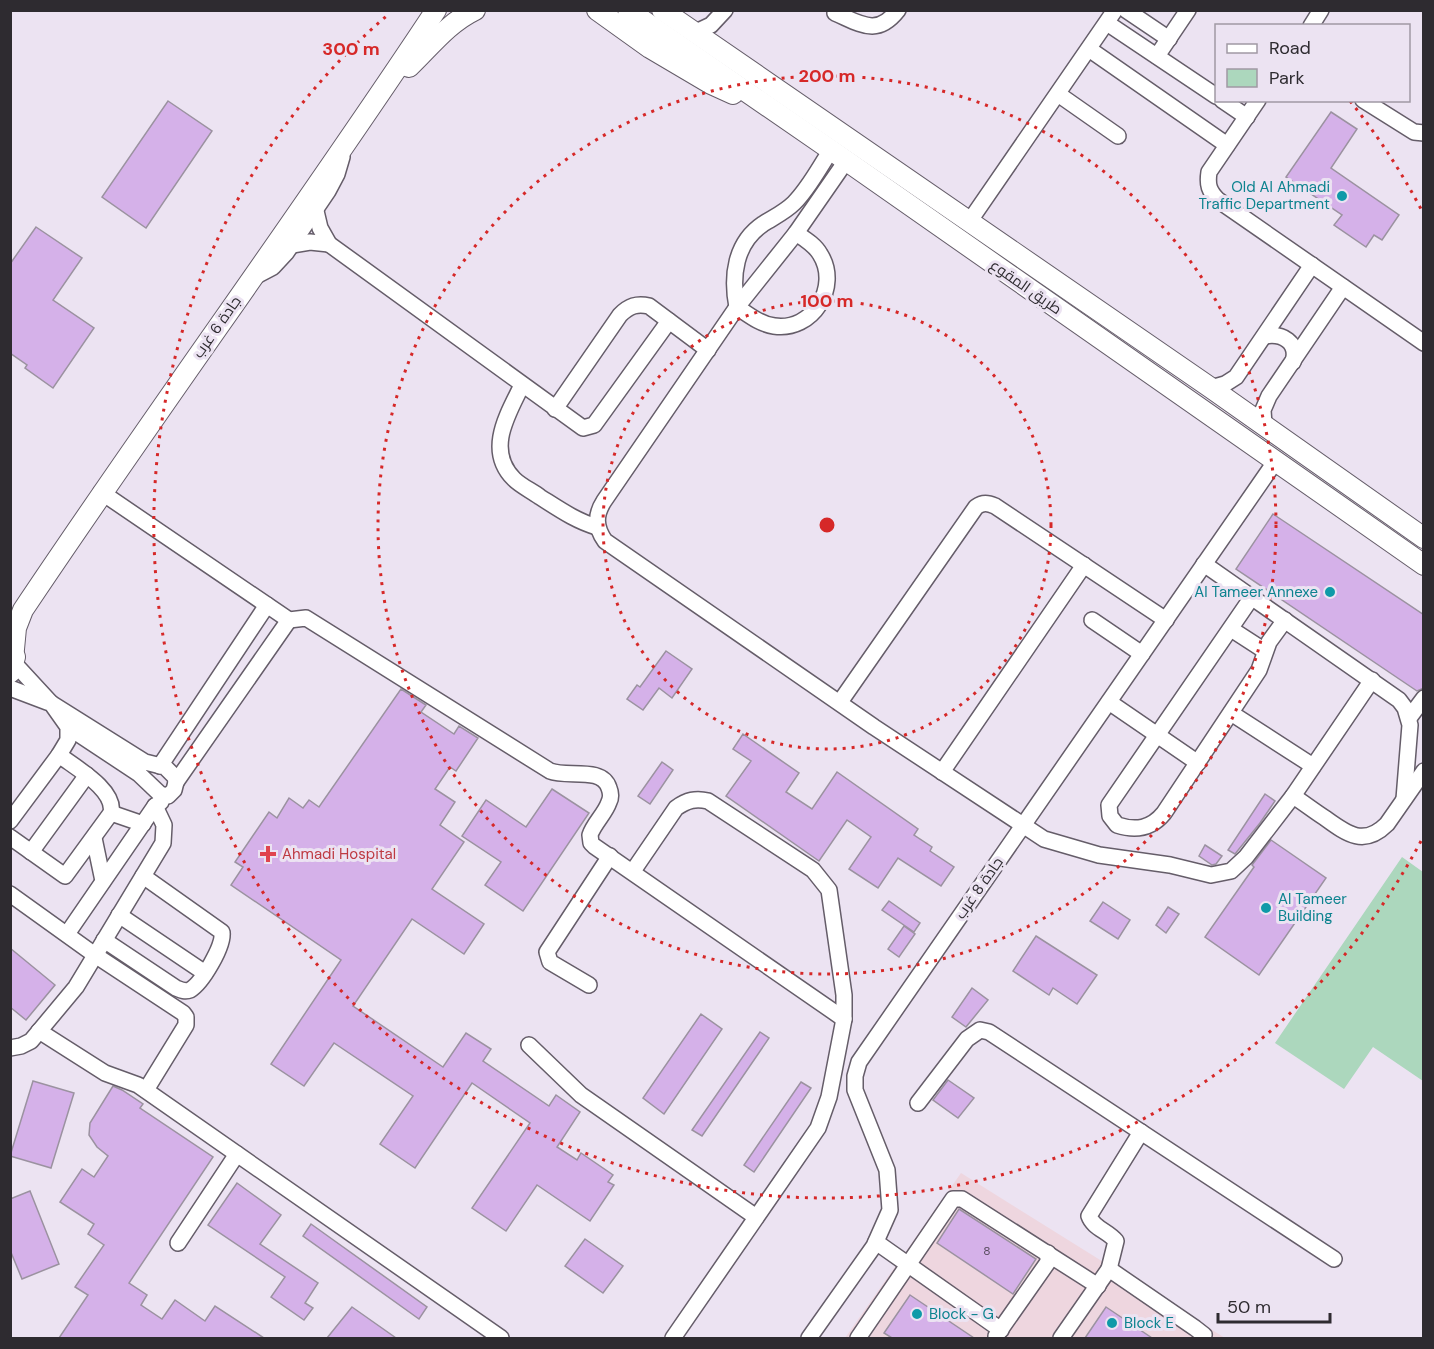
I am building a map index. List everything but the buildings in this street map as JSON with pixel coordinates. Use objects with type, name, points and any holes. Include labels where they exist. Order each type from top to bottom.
[{"type":"main road","points":[[384,82],[419,10]]},
{"type":"main road","name":"جادة 6 غرب","points":[[12,657],[16,628],[23,610],[102,492],[345,145],[427,10]]},
{"type":"main road","name":"جادة 6 غرب","points":[[10,608],[92,489],[436,10]]},
{"type":"main road","points":[[384,82],[411,65],[447,28],[475,10]]},
{"type":"main road","points":[[597,10],[650,48],[711,84],[737,96],[758,99]]},
{"type":"main road","name":"طريق المقوع","points":[[628,10],[1424,565]]},
{"type":"main road","name":"طريق المقوع","points":[[662,10],[1211,388],[1424,538]]},
{"type":"street","points":[[694,33],[711,25],[725,10]]},
{"type":"street","points":[[836,11],[871,28],[882,25],[898,10]]},
{"type":"street","points":[[1126,10],[1169,39]]},
{"type":"street","points":[[1157,56],[1188,10]]},
{"type":"street","points":[[1312,24],[1321,10]]},
{"type":"street","points":[[969,222],[1111,16],[1157,56],[1215,95]]},
{"type":"street","points":[[1089,49],[1227,145]]},
{"type":"street","points":[[1058,94],[1118,136]]},
{"type":"street","points":[[1225,102],[1247,117]]},
{"type":"street","points":[[1257,102],[1209,172],[1210,192],[1218,200],[1424,343]]},
{"type":"street","points":[[1366,102],[1414,132],[1424,133]]},
{"type":"street","points":[[251,279],[273,267],[292,245],[337,174],[345,145]]},
{"type":"street","points":[[839,155],[796,233],[737,307],[604,501],[597,517],[597,527],[600,534],[612,546],[942,772],[1044,839],[1118,858],[1170,865],[1211,875],[1221,875],[1239,865],[1293,796],[1372,680]]},
{"type":"street","points":[[737,307],[734,277],[736,262],[742,248],[762,224],[785,211],[839,155]]},
{"type":"street","points":[[315,211],[320,228],[329,244],[580,427],[592,426],[669,321]]},
{"type":"street","points":[[737,307],[760,322],[775,326],[797,323],[816,310],[824,298],[828,283],[826,268],[820,254],[796,233]]},
{"type":"street","points":[[292,245],[310,242],[329,244]]},
{"type":"street","points":[[1211,388],[1225,384],[1236,376],[1312,266]]},
{"type":"street","points":[[1264,425],[1263,410],[1269,396],[1343,287]]},
{"type":"street","points":[[555,409],[626,309],[641,304],[649,306],[708,350]]},
{"type":"street","points":[[1265,336],[1273,334],[1286,338],[1293,346],[1295,355],[1293,362]]},
{"type":"street","points":[[522,385],[501,434],[499,447],[501,459],[514,479],[579,521],[597,527]]},
{"type":"street","name":"جادة 8 غرب","points":[[809,1338],[876,1242],[890,1210],[887,1170],[855,1090],[856,1069],[862,1056],[1275,462]]},
{"type":"street","points":[[102,492],[289,620],[306,618],[550,771],[562,775],[592,774],[604,779],[611,796],[591,831],[590,839],[594,846],[844,1019]]},
{"type":"street","points":[[840,702],[980,504],[988,503],[995,506],[1166,620]]},
{"type":"street","points":[[1204,564],[1399,700],[1409,718],[1410,732],[1404,799]]},
{"type":"street","points":[[942,772],[1084,565]]},
{"type":"street","points":[[1252,597],[1109,805],[1110,816],[1117,825],[1141,828],[1154,824],[1164,813],[1259,670],[1265,651],[1284,620]]},
{"type":"street","points":[[160,766],[267,604]]},
{"type":"street","points":[[67,934],[155,806],[174,790],[176,782],[193,756],[289,620]]},
{"type":"street","points":[[1092,620],[1142,654]]},
{"type":"street","points":[[1230,629],[1265,651]]},
{"type":"street","points":[[12,657],[68,727],[139,774],[160,794],[168,796]]},
{"type":"street","points":[[10,688],[51,703],[145,762],[165,767],[172,772],[176,782]]},
{"type":"street","points":[[1409,718],[1424,698]]},
{"type":"street","points":[[1108,702],[1198,763]]},
{"type":"street","points":[[1231,713],[1313,766]]},
{"type":"street","points":[[10,821],[59,756],[68,740],[68,727]]},
{"type":"street","points":[[174,742],[193,756]]},
{"type":"street","points":[[10,837],[65,876],[111,813],[113,805],[107,794],[87,775],[59,756]]},
{"type":"street","points":[[1293,796],[1346,833],[1364,837],[1381,830],[1424,771]]},
{"type":"street","points":[[31,852],[87,775]]},
{"type":"street","points":[[633,871],[676,808],[695,799],[708,801],[806,865],[825,882],[831,898],[844,995],[844,1019],[823,1118],[673,1338]]},
{"type":"street","points":[[10,1048],[31,1041],[76,987],[163,843],[164,825],[155,806]]},
{"type":"street","points":[[111,813],[143,824]]},
{"type":"street","points":[[94,838],[103,881]]},
{"type":"street","points":[[589,985],[550,962],[547,952],[610,856]]},
{"type":"street","points":[[104,940],[183,991],[189,990],[201,980],[222,944],[222,932],[143,876]]},
{"type":"street","points":[[10,894],[186,1017],[186,1025],[182,1033],[146,1090]]},
{"type":"street","points":[[119,915],[205,973]]},
{"type":"street","points":[[918,1103],[967,1039],[980,1030],[989,1032],[1334,1258]]},
{"type":"street","points":[[39,1031],[105,1073],[146,1090],[501,1338]]},
{"type":"street","points":[[529,1045],[582,1095],[756,1217]]},
{"type":"street","points":[[1061,1338],[1109,1269],[1116,1241],[1112,1235],[1092,1223],[1089,1216],[1141,1132]]},
{"type":"street","points":[[178,1243],[237,1154]]},
{"type":"street","points":[[858,1338],[953,1199],[962,1199],[1098,1286]]},
{"type":"street","points":[[876,1242],[998,1334],[1048,1262],[1048,1253]]},
{"type":"street","points":[[1109,1269],[1195,1328],[1204,1335],[1203,1338]]},
{"type":"shaded area","points":[[961,1173],[1225,1338],[845,1338]]},
{"type":"green space","points":[[1402,857],[1423,872],[1423,1081],[1373,1047],[1344,1089],[1275,1043]]},
{"type":"place","name":"Old Al Ahmadi Traffic Department","points":[[1342,196]]},
{"type":"place","name":"Al Tameer Annexe","points":[[1330,592]]},
{"type":"place","name":"Ahmadi Hospital","points":[[268,854]]},
{"type":"place","name":"Al Tameer Building","points":[[1266,908]]},
{"type":"place","name":"Block - G","points":[[917,1314]]},
{"type":"place","name":"Block E","points":[[1112,1323]]}]
